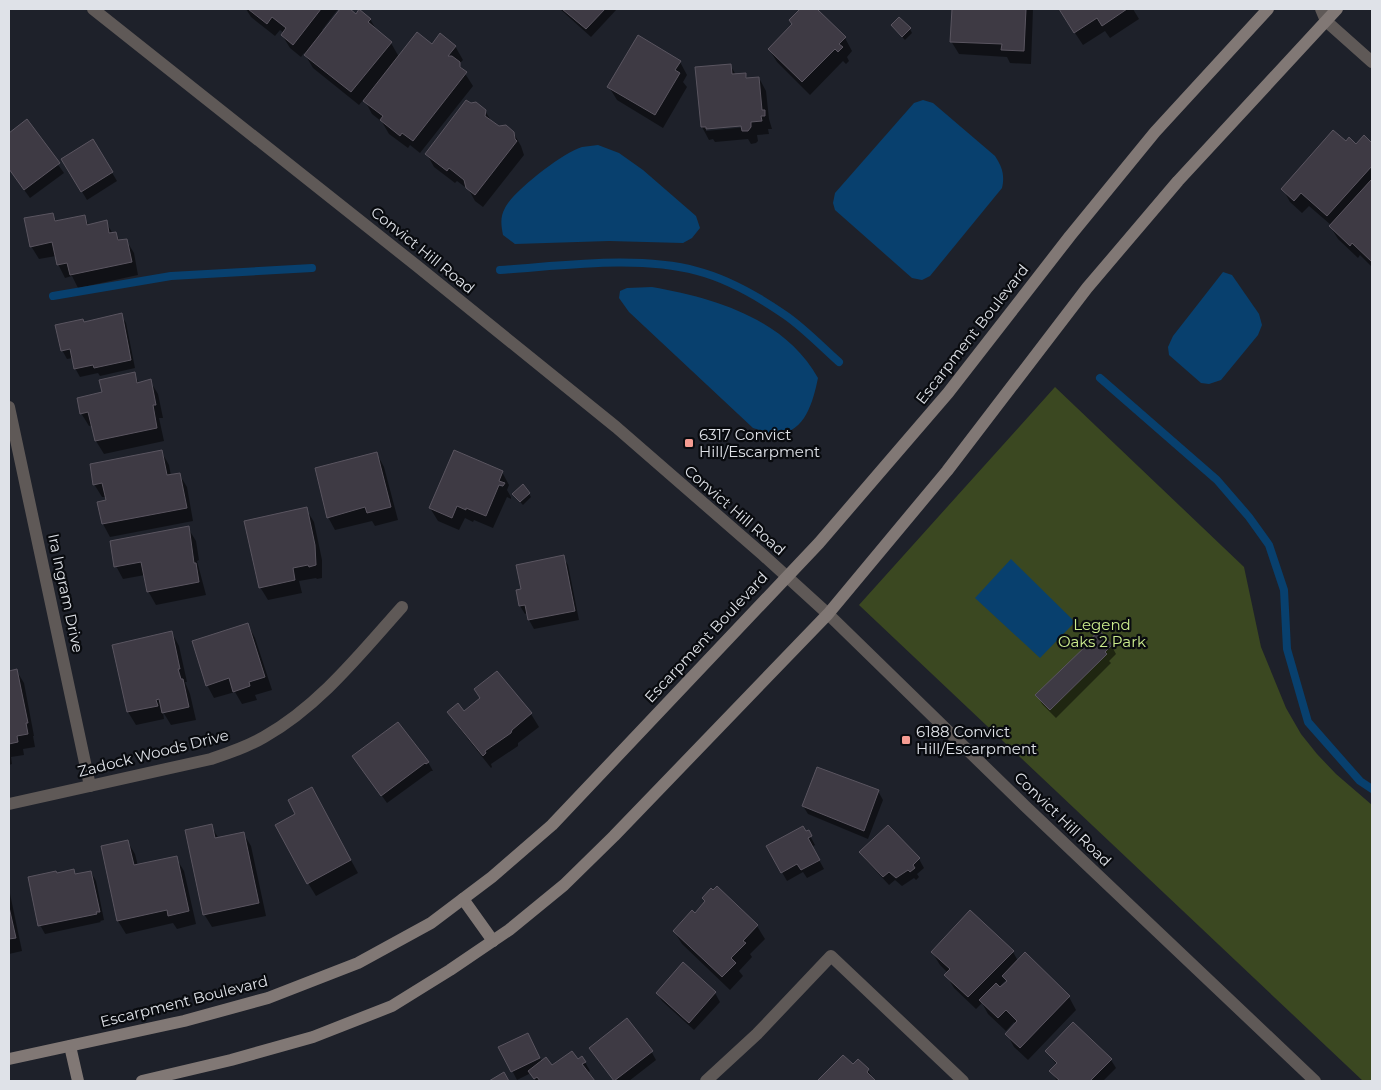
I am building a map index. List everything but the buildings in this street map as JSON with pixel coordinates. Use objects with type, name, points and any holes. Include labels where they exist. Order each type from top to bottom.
[{"type":"main road","name":"Escarpment Boulevard","points":[[9,1059],[184,1021],[268,998],[358,962],[431,923],[492,877],[552,826],[819,543],[948,393],[1070,236],[1155,132],[1268,9]]},
{"type":"main road","points":[[142,1081],[231,1060],[313,1037],[385,1009],[450,970],[493,941],[564,885],[614,836],[828,614],[947,471],[1087,288],[1324,15],[1337,9]]},
{"type":"main road","points":[[463,898],[493,941]]},
{"type":"main road","points":[[70,1046],[78,1081]]},
{"type":"street","name":"Convict Hill Road","points":[[93,9],[402,254],[601,415],[786,576],[828,614],[1032,812],[1315,1081]]},
{"type":"street","points":[[1324,15],[1372,62]]},
{"type":"street","name":"Ira Ingram Drive","points":[[9,407],[90,786]]},
{"type":"street","name":"Zadock Woods Drive","points":[[9,804],[211,759],[236,751],[264,737],[318,698],[402,607]]},
{"type":"street","points":[[706,1081],[757,1034],[831,956],[962,1081]]},
{"type":"green space","name":"Legend Oaks 2 Park","points":[[1055,387],[1244,567],[1261,647],[1286,708],[1301,734],[1317,754],[1336,774],[1372,805],[1372,1081],[1363,1081],[859,605]]},
{"type":"water","points":[[923,100],[933,103],[995,156],[1001,168],[1003,179],[1002,188],[930,276],[922,280],[912,278],[835,210],[833,203],[835,193],[914,103]]},
{"type":"water","points":[[598,145],[619,153],[643,170],[696,216],[700,228],[692,238],[683,243],[609,241],[515,244],[503,235],[501,221],[503,211],[518,192],[552,164],[574,150]]},
{"type":"water","points":[[1223,272],[1232,275],[1259,314],[1262,325],[1258,335],[1221,380],[1209,384],[1201,383],[1169,355],[1168,347],[1173,336]]},
{"type":"water","points":[[652,287],[724,305],[768,326],[787,340],[804,358],[818,378],[810,407],[800,424],[784,433],[773,433],[753,428],[629,312],[619,298],[620,291],[627,288]]},
{"type":"water","points":[[1011,559],[1075,622],[1040,658],[975,598]]},
{"type":"waterway","points":[[500,270],[574,264],[625,263],[674,266],[709,274],[754,295],[775,308],[792,320],[839,362]]},
{"type":"waterway","points":[[53,296],[171,276],[312,268]]},
{"type":"waterway","points":[[1100,378],[1217,480],[1249,517],[1269,545],[1284,590],[1287,649],[1308,722],[1360,781],[1372,789]]},
{"type":"place","name":"6317 Convict Hill/Escarpment","points":[[689,443]]},
{"type":"place","name":"6188 Convict Hill/Escarpment","points":[[906,740]]}]
